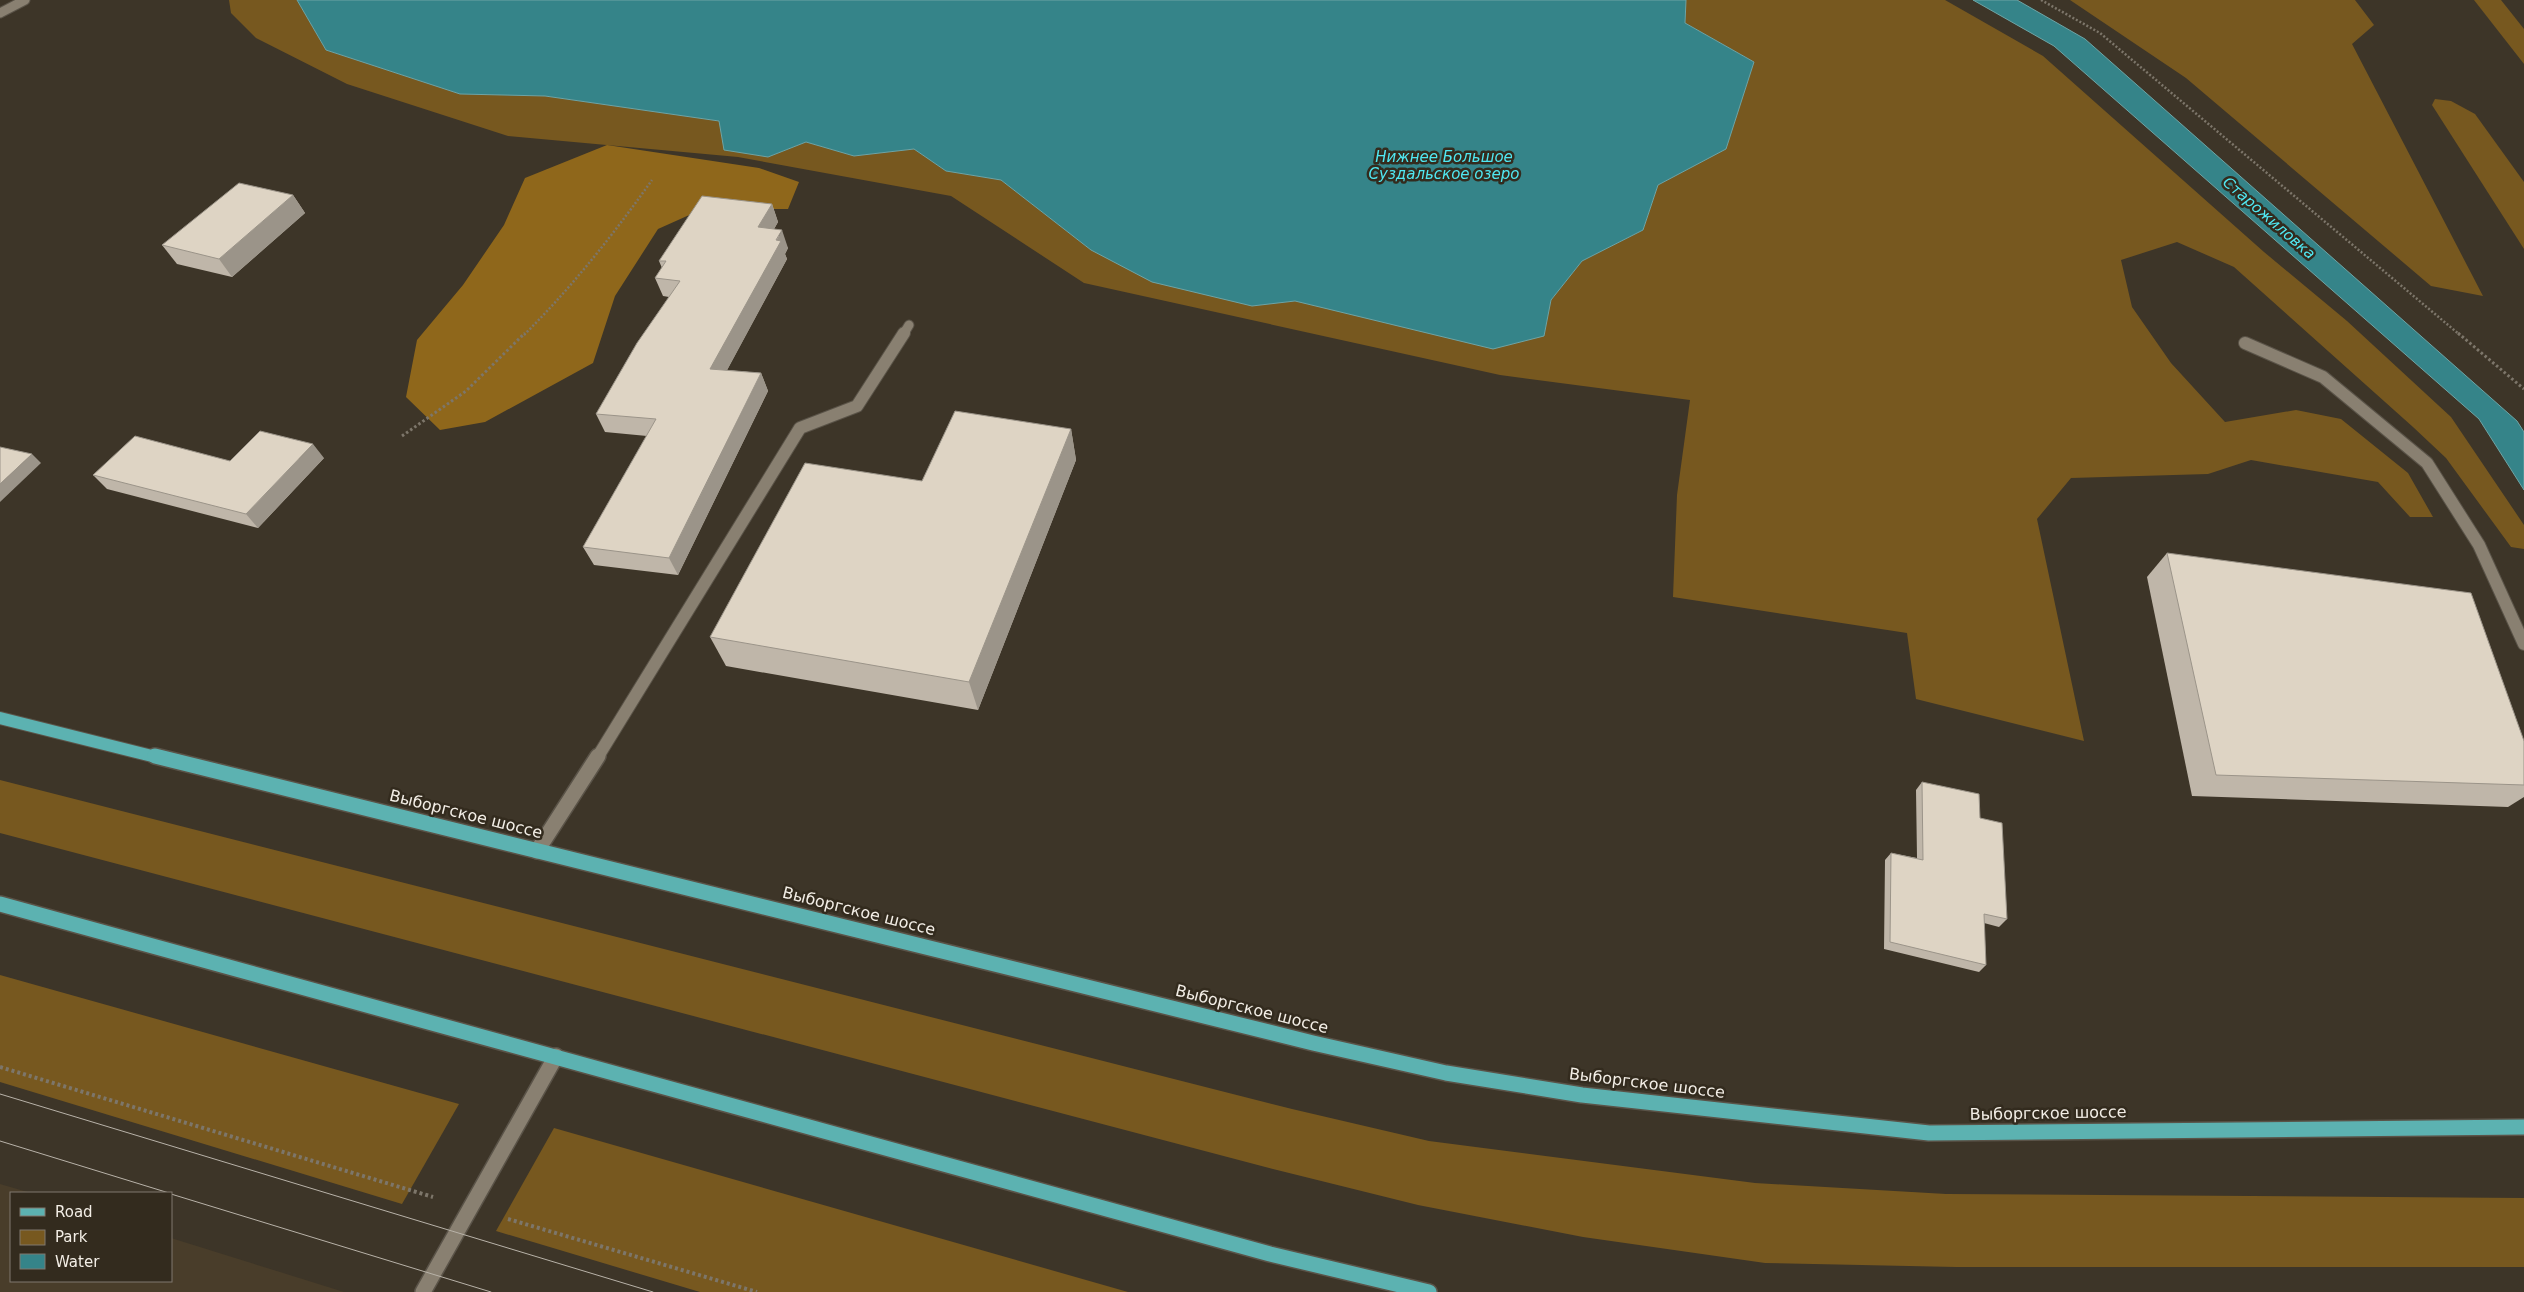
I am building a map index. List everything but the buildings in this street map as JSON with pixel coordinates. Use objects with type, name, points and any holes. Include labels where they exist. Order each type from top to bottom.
[{"type":"main road","name":"Выборгское шоссе","points":[[0,718],[1312,1043],[1446,1073],[1582,1095],[1929,1133],[2524,1127]]},
{"type":"main road","points":[[0,904],[1270,1254],[1429,1292]]},
{"type":"lane","points":[[0,13],[25,0]]},
{"type":"lane","points":[[537,851],[629,708],[800,428],[857,406],[909,325]]},
{"type":"lane","points":[[2245,343],[2323,377],[2427,463],[2479,545],[2524,644]]},
{"type":"lane","points":[[423,1292],[556,1056]]},
{"type":"path","points":[[2041,0],[2100,34],[2150,74],[2524,389]]},
{"type":"path","points":[[402,436],[466,391],[552,307],[606,245],[652,180]]},
{"type":"path","points":[[0,1067],[757,1292]]},
{"type":"shaded area","points":[[607,145],[759,168],[799,182],[788,209],[740,209],[696,212],[658,229],[615,296],[593,363],[485,422],[440,430],[406,397],[417,340],[463,285],[504,225],[525,178]]},
{"type":"shaded area","points":[[0,1184],[28,1192],[10,1192],[10,1282],[172,1282],[172,1238],[344,1292],[0,1292]]},
{"type":"green space","points":[[229,0],[297,0],[326,50],[460,94],[545,96],[720,121],[768,157],[806,142],[854,156],[914,149],[946,171],[1001,180],[1091,250],[1252,306],[1295,301],[1365,316],[1544,336],[1551,300],[1582,261],[1643,230],[1658,185],[1726,148],[1754,62],[1685,23],[1686,0],[1945,0],[2043,56],[2264,252],[2347,321],[2451,417],[2524,525],[2524,549],[2511,547],[2446,458],[2234,267],[2177,242],[2121,260],[2132,307],[2171,363],[2225,422],[2296,410],[2341,419],[2408,473],[2433,517],[2410,517],[2378,482],[2251,460],[2208,474],[2071,478],[2037,519],[2084,741],[1916,699],[1907,633],[1673,597],[1677,495],[1690,400],[1500,375],[1084,283],[951,196],[738,157],[508,136],[347,84],[256,38],[231,13]]},
{"type":"green space","points":[[2070,0],[2355,0],[2374,25],[2352,44],[2483,296],[2431,286],[2186,78]]},
{"type":"green space","points":[[2474,0],[2501,0],[2524,29],[2524,64]]},
{"type":"green space","points":[[2435,99],[2451,101],[2475,114],[2524,182],[2524,249],[2432,105]]},
{"type":"green space","points":[[0,780],[1292,1109],[1429,1141],[1755,1183],[1946,1194],[2524,1198],[2524,1267],[1956,1267],[1765,1263],[1583,1237],[1418,1205],[1273,1169],[0,833]]},
{"type":"green space","points":[[0,975],[459,1104],[402,1204],[0,1082]]},
{"type":"green space","points":[[554,1128],[1128,1292],[700,1292],[496,1231]]},
{"type":"water","name":"Нижнее Большое Суздальское озеро","points":[[297,0],[1686,0],[1685,23],[1754,62],[1726,149],[1658,185],[1643,230],[1582,261],[1551,300],[1544,336],[1493,349],[1295,301],[1252,306],[1152,282],[1091,250],[1001,180],[946,171],[914,149],[854,156],[806,142],[768,157],[724,150],[719,121],[545,96],[460,94],[326,50]]},
{"type":"water","name":"Старожиловка","points":[[1973,0],[2017,0],[2085,39],[2517,421],[2524,432],[2524,490],[2479,419],[2054,46]]},
{"type":"tram line","points":[[0,1094],[653,1292]]},
{"type":"tram line","points":[[0,1141],[166,1192]]},
{"type":"tram line","points":[[172,1194],[491,1292]]}]
